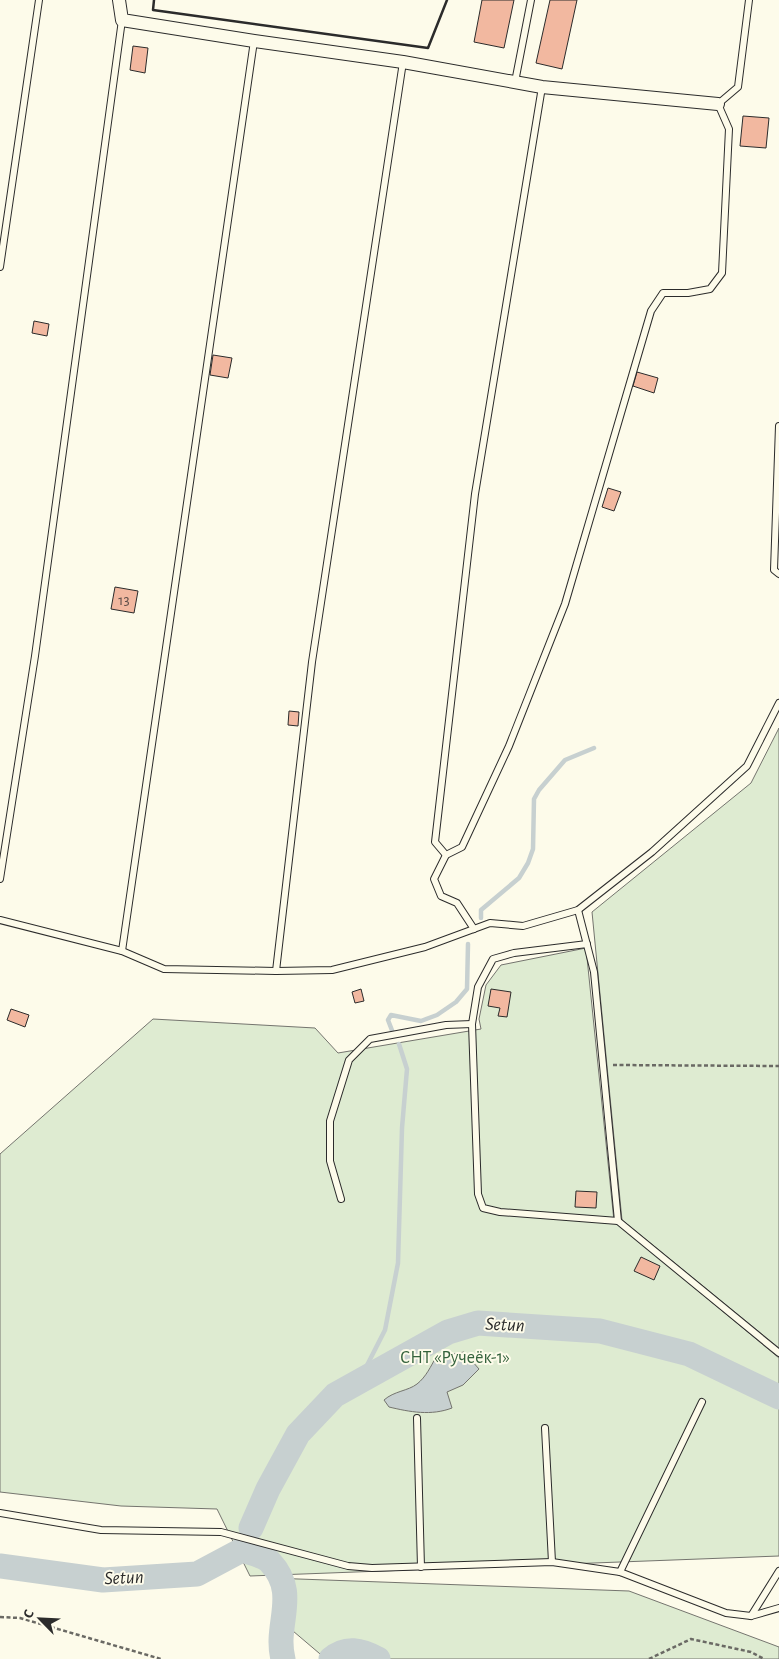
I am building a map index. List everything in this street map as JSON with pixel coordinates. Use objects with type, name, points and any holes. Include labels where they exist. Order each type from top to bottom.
[{"type":"street","points":[[119,0],[122,20],[403,62],[542,87],[718,104]]},
{"type":"lane","points":[[0,267],[38,0]]},
{"type":"lane","points":[[515,82],[531,0]]},
{"type":"lane","points":[[474,929],[457,903],[441,896],[434,879],[446,854],[462,847],[509,746],[565,604],[651,311],[663,293],[688,293],[710,289],[722,273],[729,129],[718,104],[738,87],[749,0]]},
{"type":"lane","points":[[0,879],[35,656],[122,20]]},
{"type":"lane","points":[[122,951],[254,41]]},
{"type":"lane","points":[[276,971],[312,662],[403,62]]},
{"type":"lane","points":[[446,854],[435,842],[475,494],[542,87]]},
{"type":"lane","points":[[779,426],[774,570],[779,574]]},
{"type":"lane","points":[[0,920],[122,951],[164,969],[276,971],[332,970],[425,947],[490,923],[523,926],[578,910],[652,852],[747,766],[779,703]]},
{"type":"lane","points":[[578,910],[594,972],[618,1221]]},
{"type":"lane","points":[[587,944],[514,953],[493,959],[478,987],[472,1024],[478,1194],[483,1208],[500,1212],[618,1221],[779,1353]]},
{"type":"lane","points":[[341,1199],[330,1161],[330,1121],[349,1060],[370,1039],[446,1025],[472,1024]]},
{"type":"lane","points":[[620,1572],[702,1402]]},
{"type":"lane","points":[[417,1418],[421,1567]]},
{"type":"lane","points":[[545,1428],[552,1562]]},
{"type":"lane","points":[[0,1513],[101,1530],[222,1532],[348,1566],[372,1568],[552,1562],[620,1572],[726,1613],[751,1616],[779,1608]]},
{"type":"lane","points":[[751,1616],[779,1571]]},
{"type":"path","points":[[606,1065],[779,1066]]},
{"type":"path","points":[[0,1617],[20,1618],[161,1659]]},
{"type":"path","points":[[649,1659],[691,1639],[751,1652],[764,1659]]},
{"type":"green space","points":[[779,728],[779,1348],[622,1220],[592,912],[751,783]]},
{"type":"green space","name":"СНТ «Ручеёк-1»","points":[[586,948],[614,1221],[779,1358],[779,1556],[250,1576],[217,1509],[121,1506],[0,1492],[0,1154],[153,1019],[315,1028],[338,1053],[481,1029],[479,1019],[486,985],[501,965]]},
{"type":"green space","points":[[271,1578],[629,1591],[779,1647],[779,1659],[326,1659],[293,1631]]},
{"type":"shaded area","points":[[464,1352],[479,1369],[463,1385],[447,1392],[452,1408],[428,1413],[413,1412],[389,1407],[384,1400],[417,1384],[426,1375],[436,1357]]},
{"type":"building","points":[[482,0],[514,0],[504,48],[474,42]]},
{"type":"building","points":[[550,0],[577,0],[562,69],[536,63]]},
{"type":"building","points":[[133,46],[148,48],[145,73],[130,70]]},
{"type":"building","points":[[743,116],[769,118],[766,148],[740,146]]},
{"type":"building","points":[[34,321],[49,324],[47,336],[32,333]]},
{"type":"building","points":[[213,355],[232,358],[228,378],[210,375]]},
{"type":"building","points":[[637,372],[658,378],[654,393],[633,386]]},
{"type":"building","points":[[608,488],[621,492],[614,511],[602,507]]},
{"type":"building","points":[[115,587],[138,591],[134,613],[111,609]]},
{"type":"building","points":[[289,711],[299,712],[298,726],[288,725]]},
{"type":"building","points":[[361,989],[364,1001],[355,1003],[352,992]]},
{"type":"building","points":[[491,989],[511,992],[507,1017],[498,1016],[500,1008],[488,1006]]},
{"type":"building","points":[[11,1009],[29,1015],[25,1027],[7,1020]]},
{"type":"building","points":[[576,1191],[597,1192],[596,1208],[575,1207]]},
{"type":"building","points":[[641,1257],[660,1266],[654,1280],[634,1271]]},
{"type":"waterway","points":[[481,918],[481,910],[519,878],[528,863],[533,849],[534,799],[539,790],[565,760],[594,748]]},
{"type":"waterway","points":[[393,1033],[388,1020],[391,1015],[421,1021],[437,1015],[456,1002],[467,989],[468,944]]},
{"type":"waterway","points":[[359,1381],[385,1330],[398,1263],[402,1128],[407,1069],[399,1044]]},
{"type":"waterway","name":"Setun","points":[[251,1528],[268,1489],[298,1434],[335,1395],[448,1332],[478,1323],[600,1331],[689,1354],[779,1397]]},
{"type":"waterway","name":"Setun","points":[[0,1566],[103,1580],[197,1574],[242,1550],[265,1558],[279,1574],[285,1598],[281,1634],[283,1659]]},
{"type":"waterway","points":[[331,1659],[342,1652],[348,1651],[366,1653],[378,1659]]},
{"type":"wall","points":[[154,0],[153,10],[428,48],[447,0]]}]
